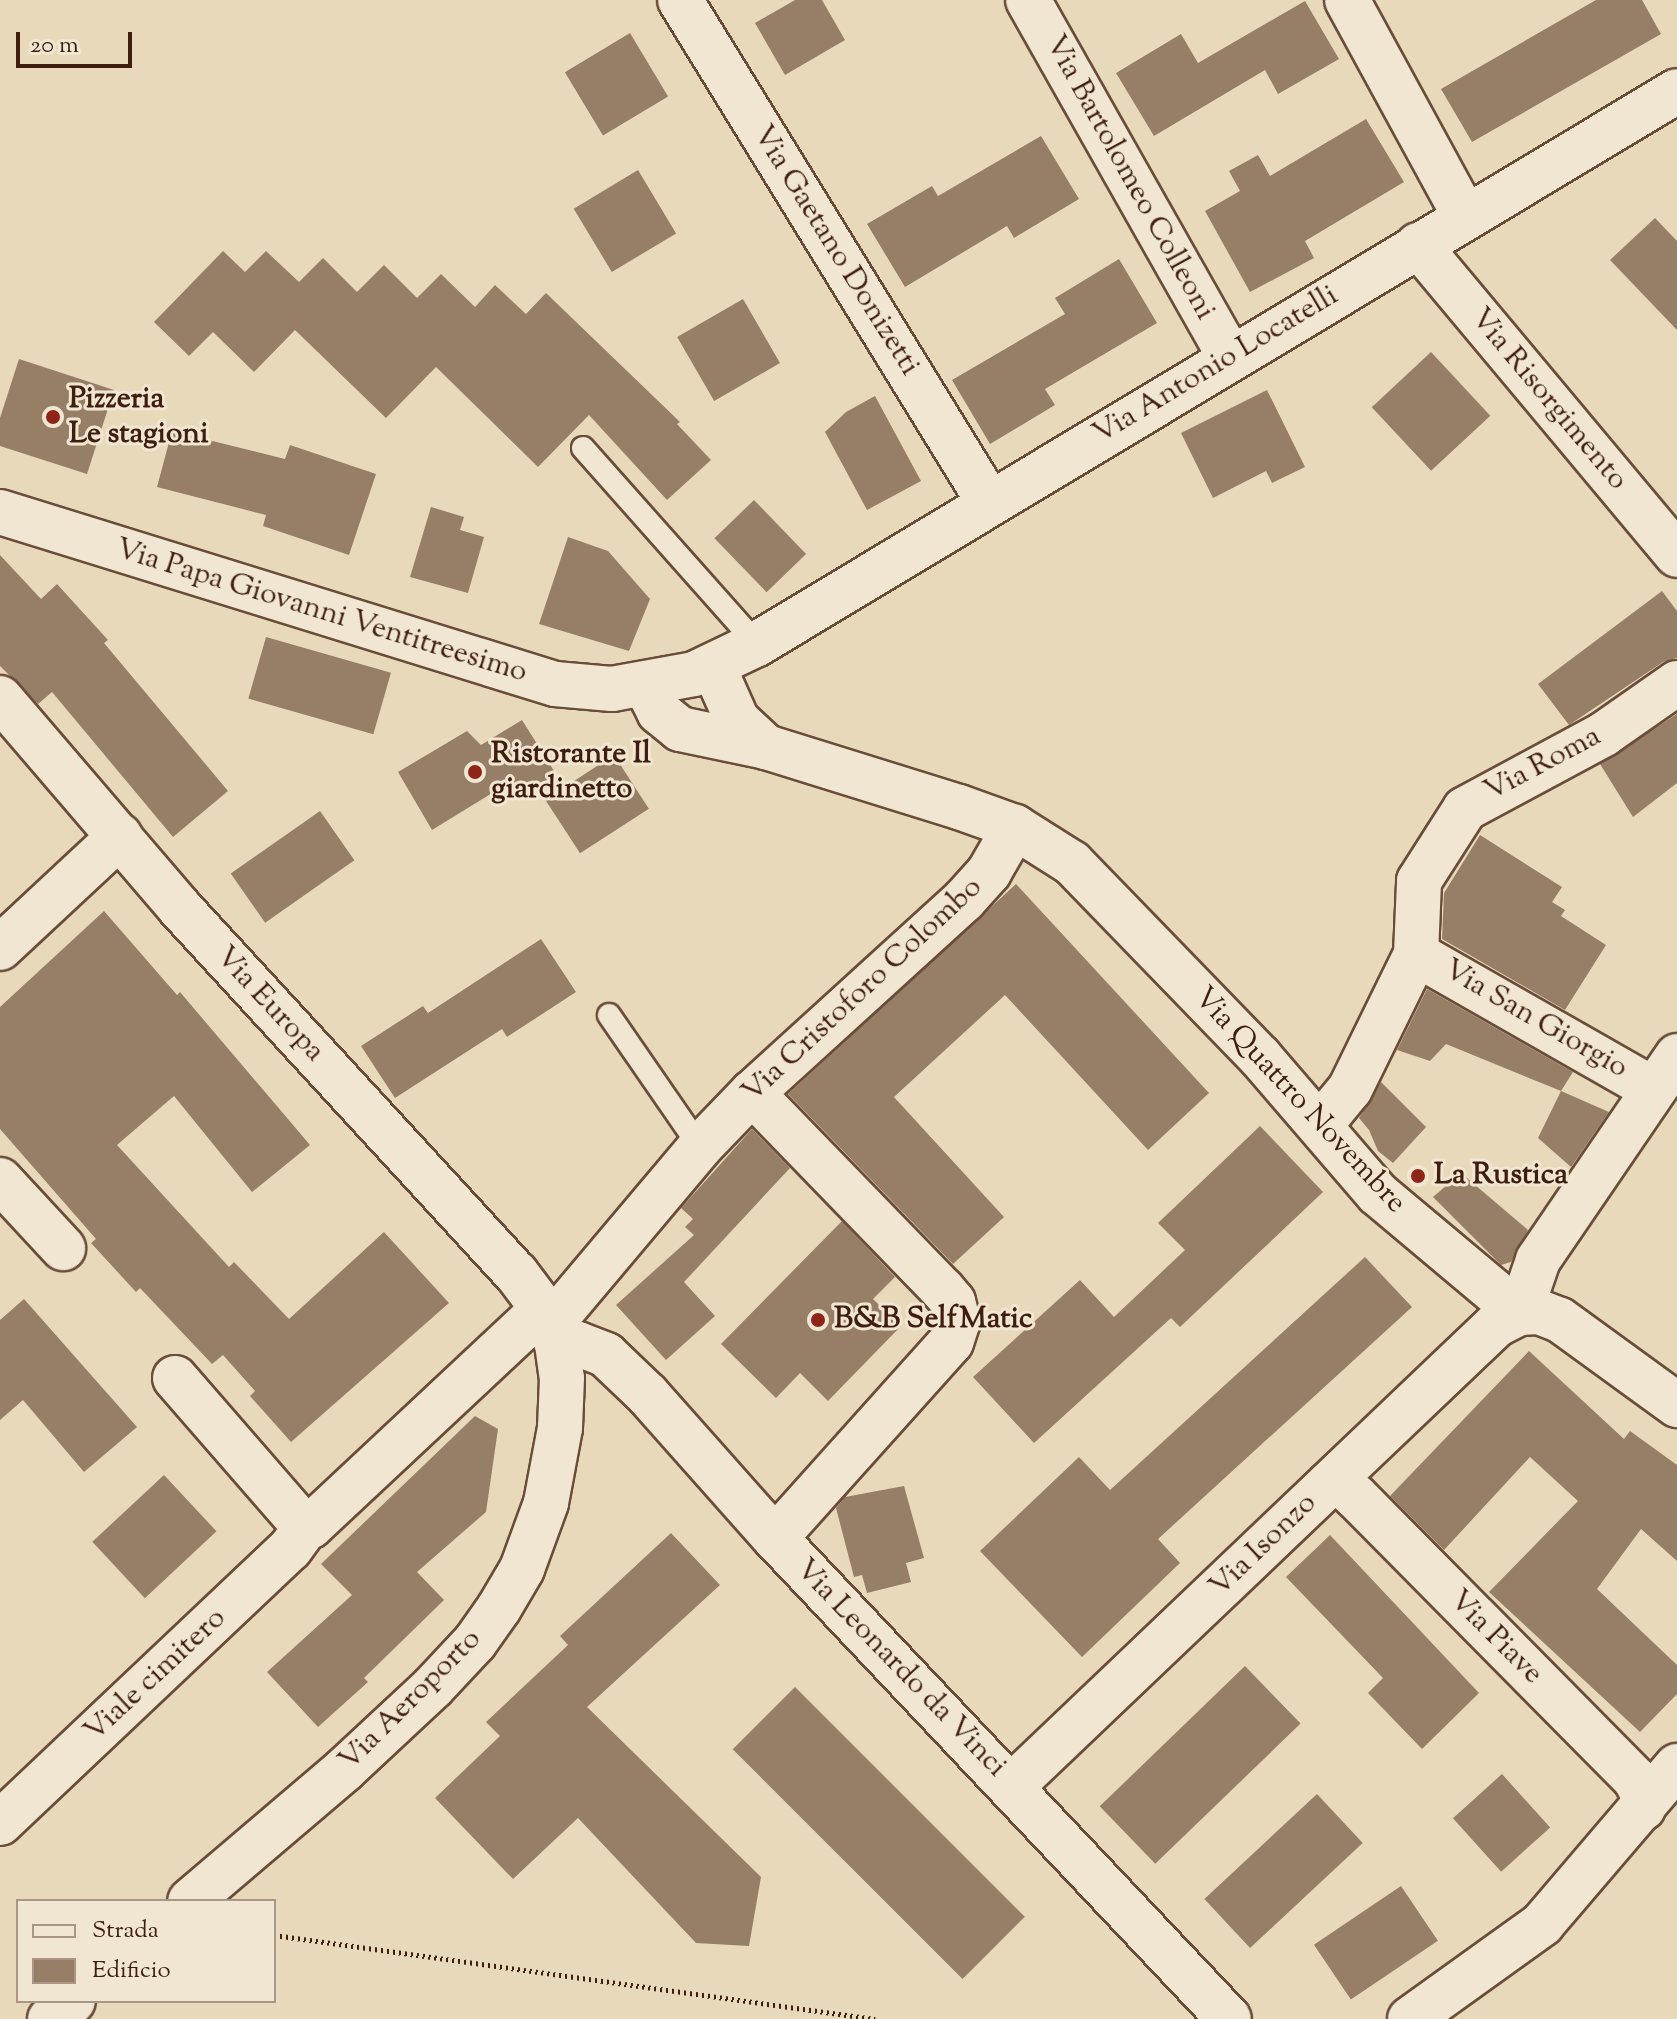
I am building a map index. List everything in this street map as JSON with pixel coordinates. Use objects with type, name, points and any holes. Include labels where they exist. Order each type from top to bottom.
[{"type":"street","name":"Via Gaetano Donizetti","points":[[680,0],[989,502]]},
{"type":"street","name":"Via Bartolomeo Colleoni","points":[[1028,0],[1230,357]]},
{"type":"street","points":[[1347,0],[1465,216]]},
{"type":"street","name":"Via Antonio Locatelli","points":[[757,644],[1677,91]]},
{"type":"street","name":"Via Risorgimento","points":[[1418,245],[1677,555]]},
{"type":"street","name":"Via Papa Giovanni Ventitreesimo","points":[[0,512],[555,684],[587,689],[645,684],[694,674],[757,644]]},
{"type":"street","points":[[713,666],[737,720],[766,747]]},
{"type":"street","name":"Via Roma","points":[[1321,1124],[1350,1089],[1416,954],[1419,881],[1465,809],[1604,734],[1677,683]]},
{"type":"street","points":[[645,684],[659,712],[680,729],[766,747],[1015,827]]},
{"type":"street","name":"Via Europa","points":[[0,698],[179,907],[516,1273],[550,1326]]},
{"type":"street","name":"Via Cristoforo Colombo","points":[[307,1526],[315,1524],[550,1326],[700,1147],[752,1093],[964,900],[989,872],[1015,827]]},
{"type":"street","name":"Via Quattro Novembre","points":[[1015,827],[1072,863],[1101,890],[1321,1124],[1378,1194],[1520,1313]]},
{"type":"street","points":[[0,948],[120,836]]},
{"type":"street","name":"Via San Giorgio","points":[[1416,954],[1665,1073]]},
{"type":"street","points":[[1665,1073],[1538,1260],[1520,1313],[1539,1312],[1560,1320],[1677,1405]]},
{"type":"street","points":[[752,1093],[943,1290],[953,1302],[958,1321],[951,1342],[775,1538]]},
{"type":"street","points":[[0,1180],[63,1248]]},
{"type":"street","name":"Via Isonzo","points":[[1012,1786],[1496,1325],[1520,1313]]},
{"type":"street","name":"Via Leonardo da Vinci","points":[[550,1326],[592,1348],[624,1371],[775,1538],[1229,2019]]},
{"type":"street","name":"Via Aeroporto","points":[[192,1899],[344,1770],[433,1687],[475,1642],[499,1608],[522,1569],[546,1503],[560,1428],[562,1378],[550,1326]]},
{"type":"street","points":[[175,1378],[307,1526]]},
{"type":"street","name":"Via Piave","points":[[1329,1484],[1344,1486],[1356,1497],[1635,1779],[1642,1792],[1643,1808]]},
{"type":"street","name":"Viale cimitero","points":[[0,1823],[290,1549],[307,1526]]},
{"type":"street","points":[[1410,2019],[1542,1924],[1677,1766]]},
{"type":"street","points":[[50,2019],[70,2003]]},
{"type":"lane","points":[[583,448],[757,644]]},
{"type":"lane","points":[[609,1015],[700,1147]]},
{"type":"path","points":[[276,1935],[875,2019]]},
{"type":"building","points":[[795,0],[822,0],[845,40],[785,75],[755,23]]},
{"type":"building","points":[[1596,0],[1642,0],[1661,34],[1472,142],[1441,89]]},
{"type":"building","points":[[1305,1],[1339,59],[1278,94],[1265,70],[1154,136],[1116,73],[1181,34],[1198,63]]},
{"type":"building","points":[[630,33],[668,96],[603,136],[565,72]]},
{"type":"building","points":[[1366,119],[1404,182],[1305,241],[1314,258],[1250,292],[1205,211],[1240,191],[1229,171],[1258,155],[1270,176]]},
{"type":"building","points":[[1041,136],[1079,199],[1014,238],[1007,226],[905,287],[867,224],[932,186],[938,196]]},
{"type":"building","points":[[638,170],[676,233],[612,272],[574,209]]},
{"type":"building","points":[[1655,218],[1677,241],[1677,330],[1610,260]]},
{"type":"building","points":[[223,251],[245,272],[266,251],[299,282],[323,258],[357,292],[384,265],[417,298],[441,274],[475,307],[495,285],[526,314],[546,293],[680,422],[677,424],[711,460],[667,500],[589,415],[538,467],[436,367],[386,418],[295,330],[254,372],[213,332],[189,356],[154,322]]},
{"type":"building","points":[[1119,259],[1157,323],[1045,389],[1055,405],[990,444],[952,380],[1065,314],[1055,298]]},
{"type":"building","points":[[743,299],[780,363],[714,401],[677,337]]},
{"type":"building","points":[[1431,352],[1490,416],[1431,471],[1372,407]]},
{"type":"building","points":[[19,359],[114,390],[87,474],[0,446],[0,418]]},
{"type":"building","points":[[1267,390],[1305,467],[1272,483],[1266,471],[1213,498],[1181,433]]},
{"type":"building","points":[[875,396],[921,481],[867,510],[825,432],[846,412]]},
{"type":"building","points":[[172,431],[285,459],[290,445],[376,474],[349,555],[263,526],[266,515],[157,487]]},
{"type":"building","points":[[754,500],[806,554],[767,592],[714,538]]},
{"type":"building","points":[[431,507],[464,517],[460,530],[484,537],[468,593],[410,577]]},
{"type":"building","points":[[568,537],[608,551],[650,599],[629,651],[539,624]]},
{"type":"building","points":[[0,555],[41,599],[57,584],[108,640],[104,643],[228,791],[173,837],[52,692],[38,704],[0,666]]},
{"type":"building","points":[[1662,591],[1677,611],[1677,658],[1663,662],[1569,725],[1538,684]]},
{"type":"building","points":[[266,637],[391,673],[373,734],[248,699]]},
{"type":"building","points":[[1677,714],[1677,783],[1633,817],[1600,764]]},
{"type":"building","points":[[522,720],[556,774],[519,798],[502,787],[432,830],[398,772],[467,731],[481,745]]},
{"type":"building","points":[[614,755],[649,809],[580,853],[545,800]]},
{"type":"building","points":[[320,811],[354,860],[265,923],[231,874]]},
{"type":"building","points":[[1480,835],[1562,887],[1552,902],[1565,910],[1561,916],[1606,945],[1565,1010],[1442,939],[1444,893]]},
{"type":"building","points":[[1016,884],[1209,1093],[1148,1150],[1005,995],[894,1097],[1004,1217],[953,1264],[788,1094]]},
{"type":"building","points":[[104,911],[177,995],[180,992],[310,1145],[252,1192],[174,1096],[117,1145],[229,1267],[234,1262],[289,1319],[384,1232],[449,1303],[291,1442],[250,1396],[255,1391],[223,1355],[212,1364],[140,1288],[136,1292],[91,1243],[96,1239],[0,1129],[0,1007]]},
{"type":"building","points":[[541,939],[576,992],[507,1037],[502,1029],[395,1098],[361,1046],[423,1006],[428,1013]]},
{"type":"building","points":[[1427,989],[1573,1072],[1561,1091],[1446,1044],[1430,1061],[1397,1050]]},
{"type":"building","points":[[1381,1082],[1426,1127],[1393,1163],[1378,1151],[1369,1130],[1359,1118]]},
{"type":"building","points":[[1561,1091],[1609,1112],[1571,1167],[1538,1138]]},
{"type":"building","points":[[1260,1126],[1323,1192],[1180,1327],[1171,1318],[1034,1443],[973,1377],[1080,1280],[1114,1317],[1185,1250],[1158,1223]]},
{"type":"building","points":[[752,1129],[790,1168],[684,1282],[715,1316],[666,1360],[616,1305],[694,1235],[685,1227],[693,1219],[681,1208]]},
{"type":"building","points":[[1461,1173],[1528,1230],[1511,1262],[1501,1265],[1433,1197]]},
{"type":"building","points":[[842,1221],[895,1277],[873,1299],[901,1326],[828,1401],[800,1373],[776,1398],[721,1344]]},
{"type":"building","points":[[1365,1257],[1412,1307],[1158,1539],[1180,1563],[1082,1657],[980,1551],[1079,1457],[1110,1490]]},
{"type":"building","points":[[24,1299],[137,1427],[84,1472],[23,1400],[0,1420],[0,1320]]},
{"type":"building","points":[[1529,1351],[1624,1439],[1630,1431],[1677,1465],[1677,1561],[1641,1529],[1597,1589],[1677,1665],[1677,1694],[1640,1732],[1489,1592],[1578,1501],[1530,1457],[1444,1550],[1390,1496]]},
{"type":"building","points":[[475,1416],[498,1429],[486,1512],[417,1572],[444,1600],[364,1678],[368,1682],[318,1727],[267,1672],[352,1595],[321,1564]]},
{"type":"building","points":[[164,1475],[217,1531],[145,1598],[92,1542]]},
{"type":"building","points":[[904,1486],[924,1558],[906,1563],[911,1582],[867,1593],[862,1575],[854,1577],[836,1508],[845,1497]]},
{"type":"building","points":[[671,1533],[720,1585],[587,1707],[761,1877],[749,1946],[696,1943],[578,1818],[513,1879],[435,1798],[500,1736],[486,1722],[568,1645],[560,1636]]},
{"type":"building","points":[[1330,1535],[1479,1693],[1422,1749],[1368,1693],[1383,1678],[1286,1577]]},
{"type":"building","points":[[1245,1666],[1301,1724],[1155,1864],[1100,1806]]},
{"type":"building","points":[[795,1687],[1025,1917],[963,1979],[733,1749]]},
{"type":"building","points":[[1502,1774],[1550,1828],[1501,1872],[1453,1818]]},
{"type":"building","points":[[1317,1794],[1363,1843],[1250,1948],[1204,1899]]},
{"type":"building","points":[[1401,1886],[1438,1941],[1351,1999],[1314,1945]]},
{"type":"place","name":"Pizzeria Le stagioni","points":[[53,417]]},
{"type":"place","name":"Ristorante Il giardinetto","points":[[475,772]]},
{"type":"place","name":"La Rustica","points":[[1418,1176]]},
{"type":"place","name":"B&B SelfMatic","points":[[818,1320]]}]
